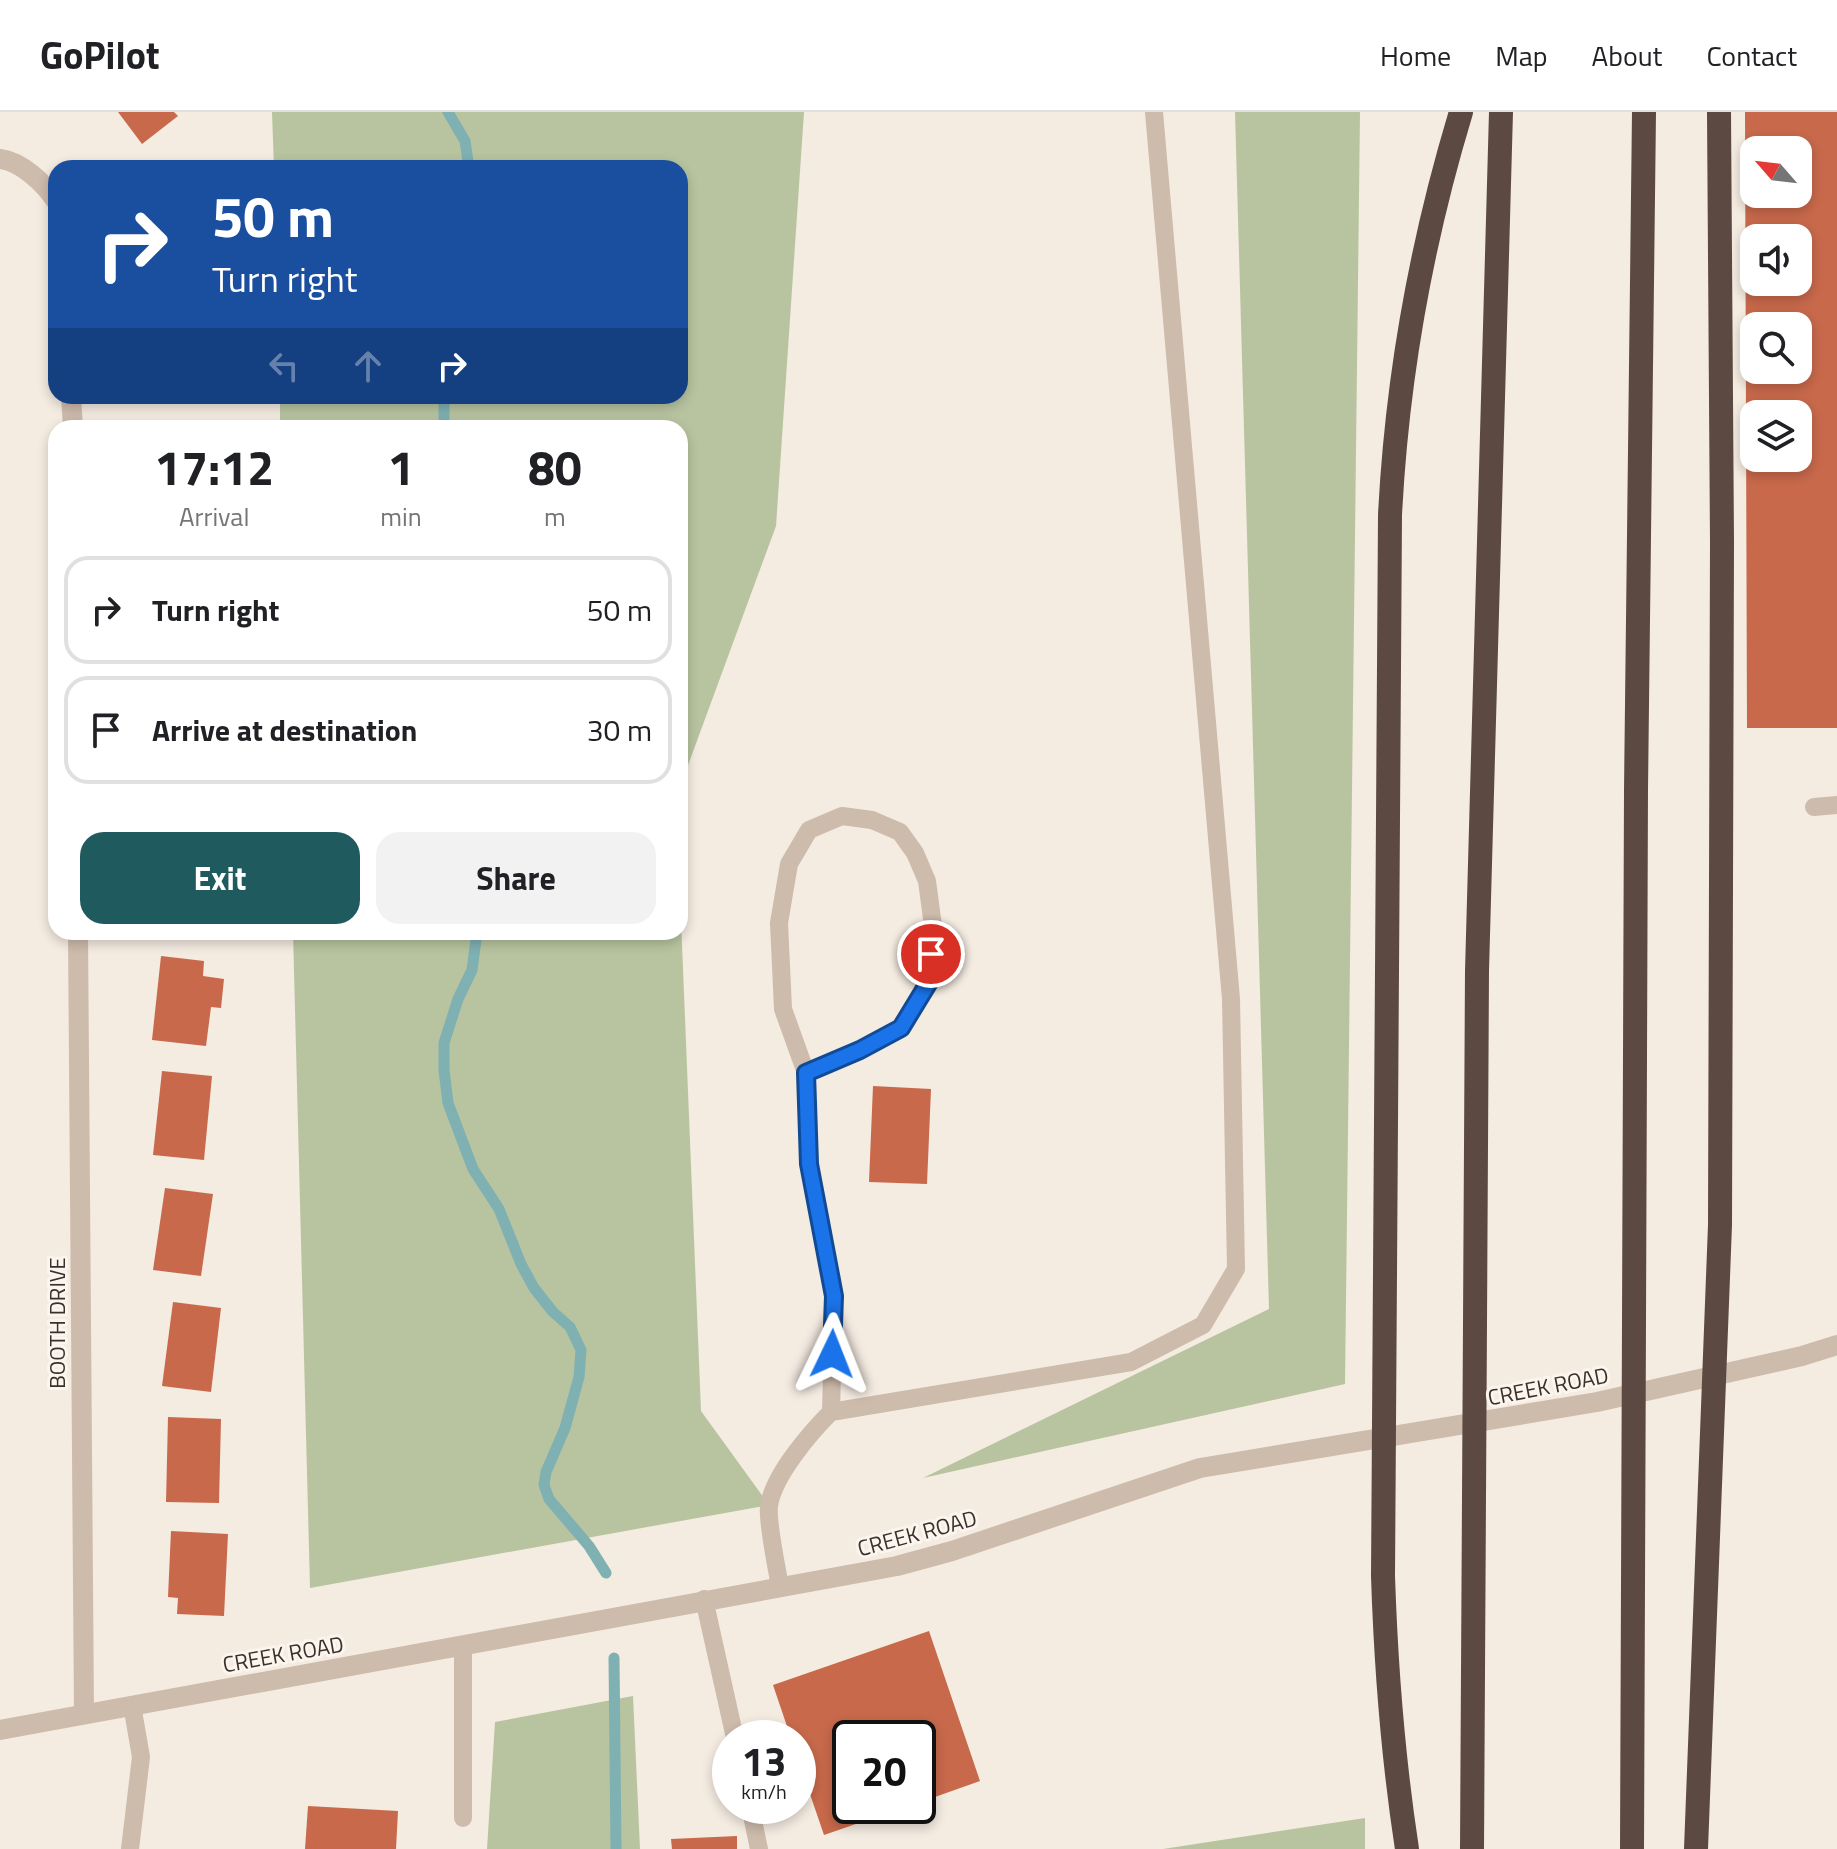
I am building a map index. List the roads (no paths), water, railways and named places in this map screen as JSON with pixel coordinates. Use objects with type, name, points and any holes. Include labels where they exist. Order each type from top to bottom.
[{"type":"highway","points":[[1407,1849],[1395,1774],[1386,1678],[1383,1503],[1389,546],[1393,458],[1403,361],[1416,286],[1461,112]]},
{"type":"highway","points":[[1472,1849],[1477,971],[1501,112]]},
{"type":"highway","points":[[1632,1849],[1636,790],[1644,112]]},
{"type":"highway","points":[[1696,1849],[1720,1225],[1722,542],[1719,112]]},
{"type":"street","points":[[0,159],[9,160],[48,189]]},
{"type":"street","name":"BOOTH DRIVE","points":[[78,940],[84,1713]]},
{"type":"street","name":"CREEK ROAD","points":[[0,1730],[897,1566],[952,1551],[1200,1468],[1537,1414],[1802,1356],[1837,1345]]},
{"type":"lane","points":[[780,1587],[769,1505],[785,1469],[808,1435],[831,1412],[1131,1362],[1203,1325],[1236,1269],[1231,999],[1154,112]]},
{"type":"lane","points":[[1814,807],[1837,805]]},
{"type":"lane","points":[[806,1073],[901,1028],[929,982],[933,926],[927,881],[915,853],[900,832],[872,820],[842,816],[809,830],[789,864],[779,923],[783,1009],[806,1073],[809,1164],[834,1296],[831,1412]]},
{"type":"lane","points":[[704,1599],[731,1720]]},
{"type":"lane","points":[[463,1646],[463,1818]]},
{"type":"lane","points":[[130,1849],[141,1757],[132,1705]]},
{"type":"lane","points":[[754,1824],[759,1849]]},
{"type":"waterway","points":[[448,112],[465,141],[468,160]]},
{"type":"waterway","points":[[444,404],[444,420]]},
{"type":"waterway","points":[[476,940],[472,970],[458,999],[444,1043],[448,1103],[473,1169],[499,1209],[521,1264],[534,1288],[570,1327],[581,1350],[579,1377],[565,1428],[546,1472],[544,1485],[549,1499],[589,1546],[606,1573]]},
{"type":"waterway","points":[[614,1658],[616,1849]]}]
